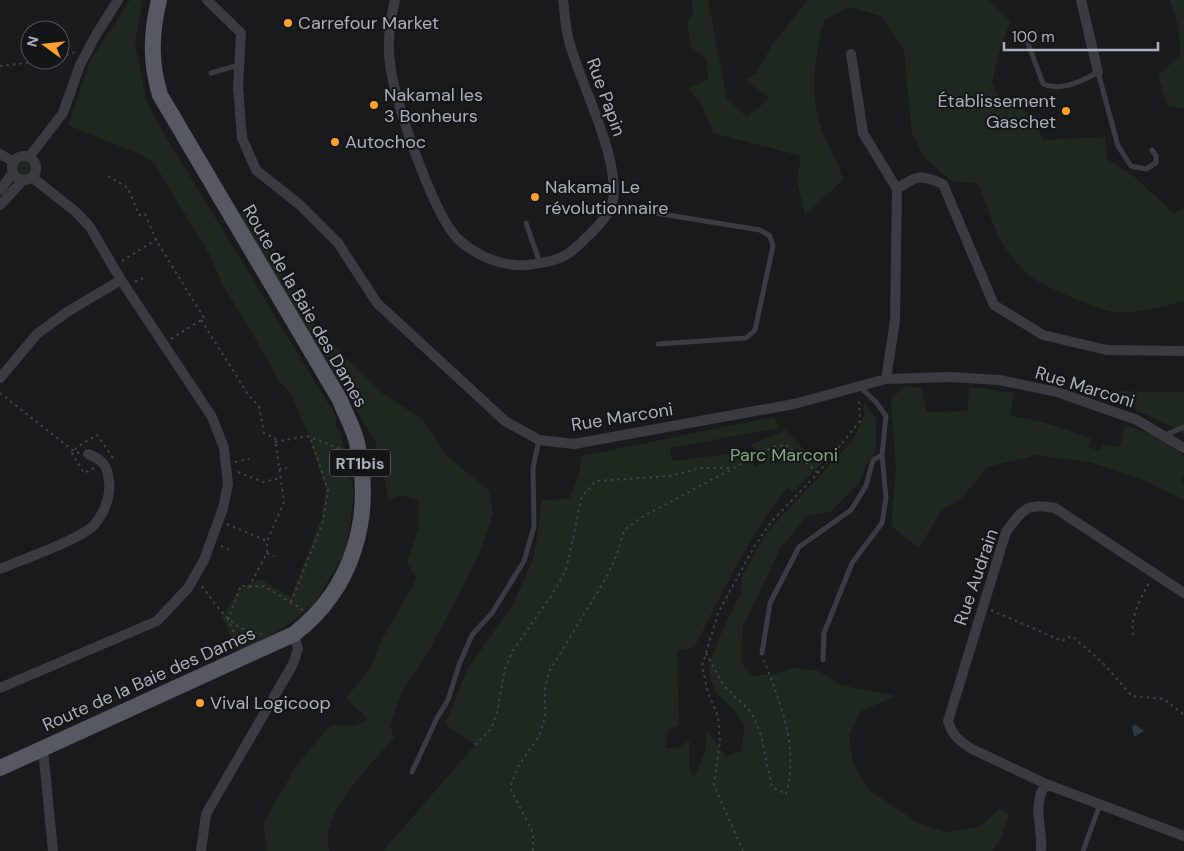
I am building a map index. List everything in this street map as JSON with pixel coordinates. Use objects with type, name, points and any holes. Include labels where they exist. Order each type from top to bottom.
[{"type":"main road","name":"Route de la Baie des Dames","points":[[0,768],[294,634],[331,597],[341,582],[356,546],[361,528],[364,487],[357,441],[340,400],[160,95],[151,53],[159,0]]},
{"type":"street","points":[[0,190],[13,173],[14,162],[20,157],[29,156],[63,113],[80,65],[118,0]]},
{"type":"street","name":"Rue Marconi","points":[[207,0],[241,33],[238,87],[242,138],[256,170],[300,205],[338,243],[377,303],[505,421],[539,440],[574,444],[794,404],[886,379],[950,377],[999,380],[1075,398],[1137,420],[1184,448]]},
{"type":"street","points":[[395,0],[388,30],[389,63],[397,99],[440,212],[457,238],[486,258],[506,264],[540,263],[565,257],[592,232],[612,206]]},
{"type":"street","name":"Rue Papin","points":[[563,0],[568,40],[607,149],[613,186],[612,206]]},
{"type":"street","points":[[1081,0],[1098,72]]},
{"type":"street","points":[[851,54],[863,132],[897,189],[895,321],[886,379]]},
{"type":"street","points":[[0,154],[14,162]]},
{"type":"street","points":[[29,156],[36,166],[33,178]]},
{"type":"street","points":[[13,173],[22,181]]},
{"type":"street","points":[[897,189],[913,178],[926,176],[943,184],[994,305],[1043,335],[1107,350],[1184,351]]},
{"type":"street","points":[[0,205],[22,181],[33,178]]},
{"type":"street","points":[[0,688],[157,621],[188,588],[204,560],[223,508],[228,476],[224,448],[212,417],[126,278],[90,227],[73,210],[33,178]]},
{"type":"street","points":[[0,378],[37,334],[67,312],[126,278]]},
{"type":"street","points":[[0,570],[64,541],[95,524],[105,508],[110,484],[106,467],[101,459],[88,454]]},
{"type":"street","name":"Rue Audrain","points":[[1184,593],[1055,508],[1038,504],[1026,508],[1006,532],[950,709],[948,721],[952,732],[960,742],[972,749],[1046,784],[1184,836]]},
{"type":"street","points":[[201,851],[206,814],[293,664],[298,649],[294,634]]},
{"type":"street","points":[[43,749],[53,851]]},
{"type":"street","points":[[1041,851],[1042,830],[1037,807],[1040,793],[1046,784]]},
{"type":"lane","points":[[1028,43],[1043,84],[1051,88],[1084,80],[1098,72],[1107,109],[1123,156],[1131,166],[1146,169],[1156,163],[1156,156],[1152,150]]},
{"type":"lane","points":[[210,72],[239,65]]},
{"type":"lane","points":[[612,206],[760,230],[770,236],[773,246],[754,330],[746,338],[658,344]]},
{"type":"lane","points":[[526,223],[540,263]]},
{"type":"lane","points":[[823,660],[824,633],[852,563],[882,523],[886,498],[882,455],[886,416],[876,402],[859,385]]},
{"type":"lane","points":[[1165,435],[1184,427]]},
{"type":"lane","points":[[412,772],[437,718],[448,700],[459,665],[472,635],[492,612],[524,561],[534,527],[533,468],[539,440]]},
{"type":"lane","points":[[762,653],[770,603],[799,547],[851,510],[866,486],[873,460],[882,455]]},
{"type":"lane","points":[[1083,851],[1100,804]]},
{"type":"path","points":[[0,66],[20,64]]},
{"type":"path","points":[[108,176],[128,188],[139,215],[145,214],[156,240],[204,318],[170,338],[174,345]]},
{"type":"path","points":[[118,255],[122,262],[160,238]]},
{"type":"path","points":[[126,278],[135,282],[143,278]]},
{"type":"path","points":[[201,320],[249,396],[259,406],[264,433],[275,438],[284,502],[267,541],[267,553],[249,587]]},
{"type":"path","points":[[743,851],[714,785],[720,741],[718,716],[708,693],[702,666],[718,613],[754,547],[771,522],[818,473],[860,421],[859,385]]},
{"type":"path","points":[[0,393],[75,452],[88,454]]},
{"type":"path","points":[[99,466],[84,473],[72,453],[77,446],[97,435],[113,460]]},
{"type":"path","points":[[275,442],[310,437],[346,451]]},
{"type":"path","points":[[291,602],[323,522],[328,490],[310,437]]},
{"type":"path","points":[[533,851],[533,833],[510,788],[517,768],[539,736],[545,717],[545,689],[548,672],[606,578],[617,554],[624,530],[642,517],[773,447],[786,445],[818,473]]},
{"type":"path","points":[[235,462],[249,459]]},
{"type":"path","points":[[279,469],[287,468]]},
{"type":"path","points":[[475,745],[491,729],[497,713],[505,668],[514,649],[551,596],[566,570],[582,496],[596,481],[670,476],[701,468],[733,468]]},
{"type":"path","points":[[236,479],[236,472],[263,482],[280,478]]},
{"type":"path","points":[[225,531],[230,518]]},
{"type":"path","points":[[228,524],[267,541]]},
{"type":"path","points":[[219,545],[230,550]]},
{"type":"path","points":[[267,553],[274,556]]},
{"type":"path","points":[[1133,635],[1132,626],[1140,600],[1154,573]]},
{"type":"path","points":[[200,588],[201,585],[228,620],[233,630],[234,653]]},
{"type":"path","points":[[228,620],[241,585],[249,587],[264,586],[305,611]]},
{"type":"path","points":[[982,606],[1062,641],[1072,636],[1103,663],[1132,696],[1164,699],[1184,715]]},
{"type":"path","points":[[228,620],[242,630],[264,634]]},
{"type":"path","points":[[706,652],[724,686],[751,712],[761,735],[772,787],[786,794],[792,773],[788,725],[762,653]]},
{"type":"green space","points":[[130,0],[143,0],[135,43],[146,99],[163,132],[336,416],[336,427],[340,432],[354,493],[346,551],[314,604],[286,626],[247,649],[237,650],[222,617],[240,588],[260,579],[291,597],[321,519],[326,489],[308,433],[291,394],[278,380],[249,327],[223,286],[211,257],[154,163],[137,153],[68,125],[90,61]]},
{"type":"green space","points":[[691,0],[708,0],[727,99],[747,117],[770,98],[745,80],[756,73],[772,45],[808,0],[988,0],[1010,22],[1000,49],[992,82],[1002,105],[1029,112],[1044,140],[1105,137],[1107,159],[1136,178],[1174,214],[1184,208],[1184,301],[1142,311],[1109,311],[1048,287],[1021,268],[1001,241],[977,183],[951,181],[924,157],[912,134],[904,49],[881,16],[849,7],[825,20],[818,47],[814,88],[815,102],[824,136],[843,180],[805,215],[797,180],[801,156],[713,133],[702,105],[688,89],[708,79],[706,58],[691,47],[687,22],[693,13]]},
{"type":"green space","points":[[1170,0],[1184,0],[1184,109],[1167,105],[1158,75],[1180,56],[1179,29]]},
{"type":"green space","points":[[24,161],[30,163],[32,169],[30,175],[24,177],[18,175],[16,169],[18,163]]},
{"type":"green space","points":[[245,208],[291,290],[323,335],[382,393],[423,420],[448,457],[489,490],[493,514],[478,557],[428,653],[401,693],[390,726],[394,738],[349,791],[331,822],[328,837],[330,851],[267,851],[263,824],[296,766],[331,725],[355,726],[368,719],[346,698],[371,667],[382,639],[417,578],[407,563],[419,527],[419,501],[401,495],[389,499],[376,443],[239,215]]},
{"type":"green space","points":[[907,386],[921,388],[927,412],[968,411],[969,387],[1014,393],[1010,416],[1051,424],[1081,435],[1091,439],[1088,447],[1100,451],[1103,445],[1120,447],[1125,425],[1161,437],[1184,456],[1184,476],[1181,480],[1184,484],[1184,500],[1143,480],[1090,462],[1036,455],[987,467],[963,497],[941,511],[919,548],[891,526],[896,469],[891,398]]},
{"type":"green space","points":[[1098,391],[1184,392],[1184,433]]},
{"type":"green space","name":"Parc Marconi","points":[[864,402],[876,419],[876,449],[858,485],[830,512],[807,516],[781,547],[743,626],[741,657],[744,668],[752,676],[775,674],[793,668],[819,671],[840,685],[896,696],[861,711],[849,736],[853,763],[869,790],[918,823],[947,832],[979,827],[1000,809],[1009,814],[1001,839],[992,851],[383,851],[475,745],[445,724],[467,670],[513,604],[534,557],[542,500],[570,499],[578,476],[582,456],[774,417],[779,428],[670,448],[672,461],[745,452],[756,467],[765,461],[751,445],[786,430],[813,459],[820,454],[825,460],[793,492],[788,487],[774,505],[748,545],[694,648],[677,651],[679,726],[668,730],[665,748],[677,749],[689,740],[689,765],[694,778],[705,752],[707,730],[726,757],[741,751],[745,726],[734,710],[718,695],[711,682],[709,665],[722,631],[740,595],[743,574],[767,532],[853,440],[864,416]]},
{"type":"shaded area","points":[[1136,725],[1144,731],[1134,737],[1132,726]]},
{"type":"place","name":"Carrefour Market","points":[[288,23]]},
{"type":"place","name":"Nakamal les 3 Bonheurs","points":[[374,105]]},
{"type":"place","name":"Établissement Gaschet","points":[[1066,111]]},
{"type":"place","name":"Autochoc","points":[[335,142]]},
{"type":"place","name":"Nakamal Le révolutionnaire","points":[[535,197]]},
{"type":"place","name":"Vival Logicoop","points":[[200,703]]}]
